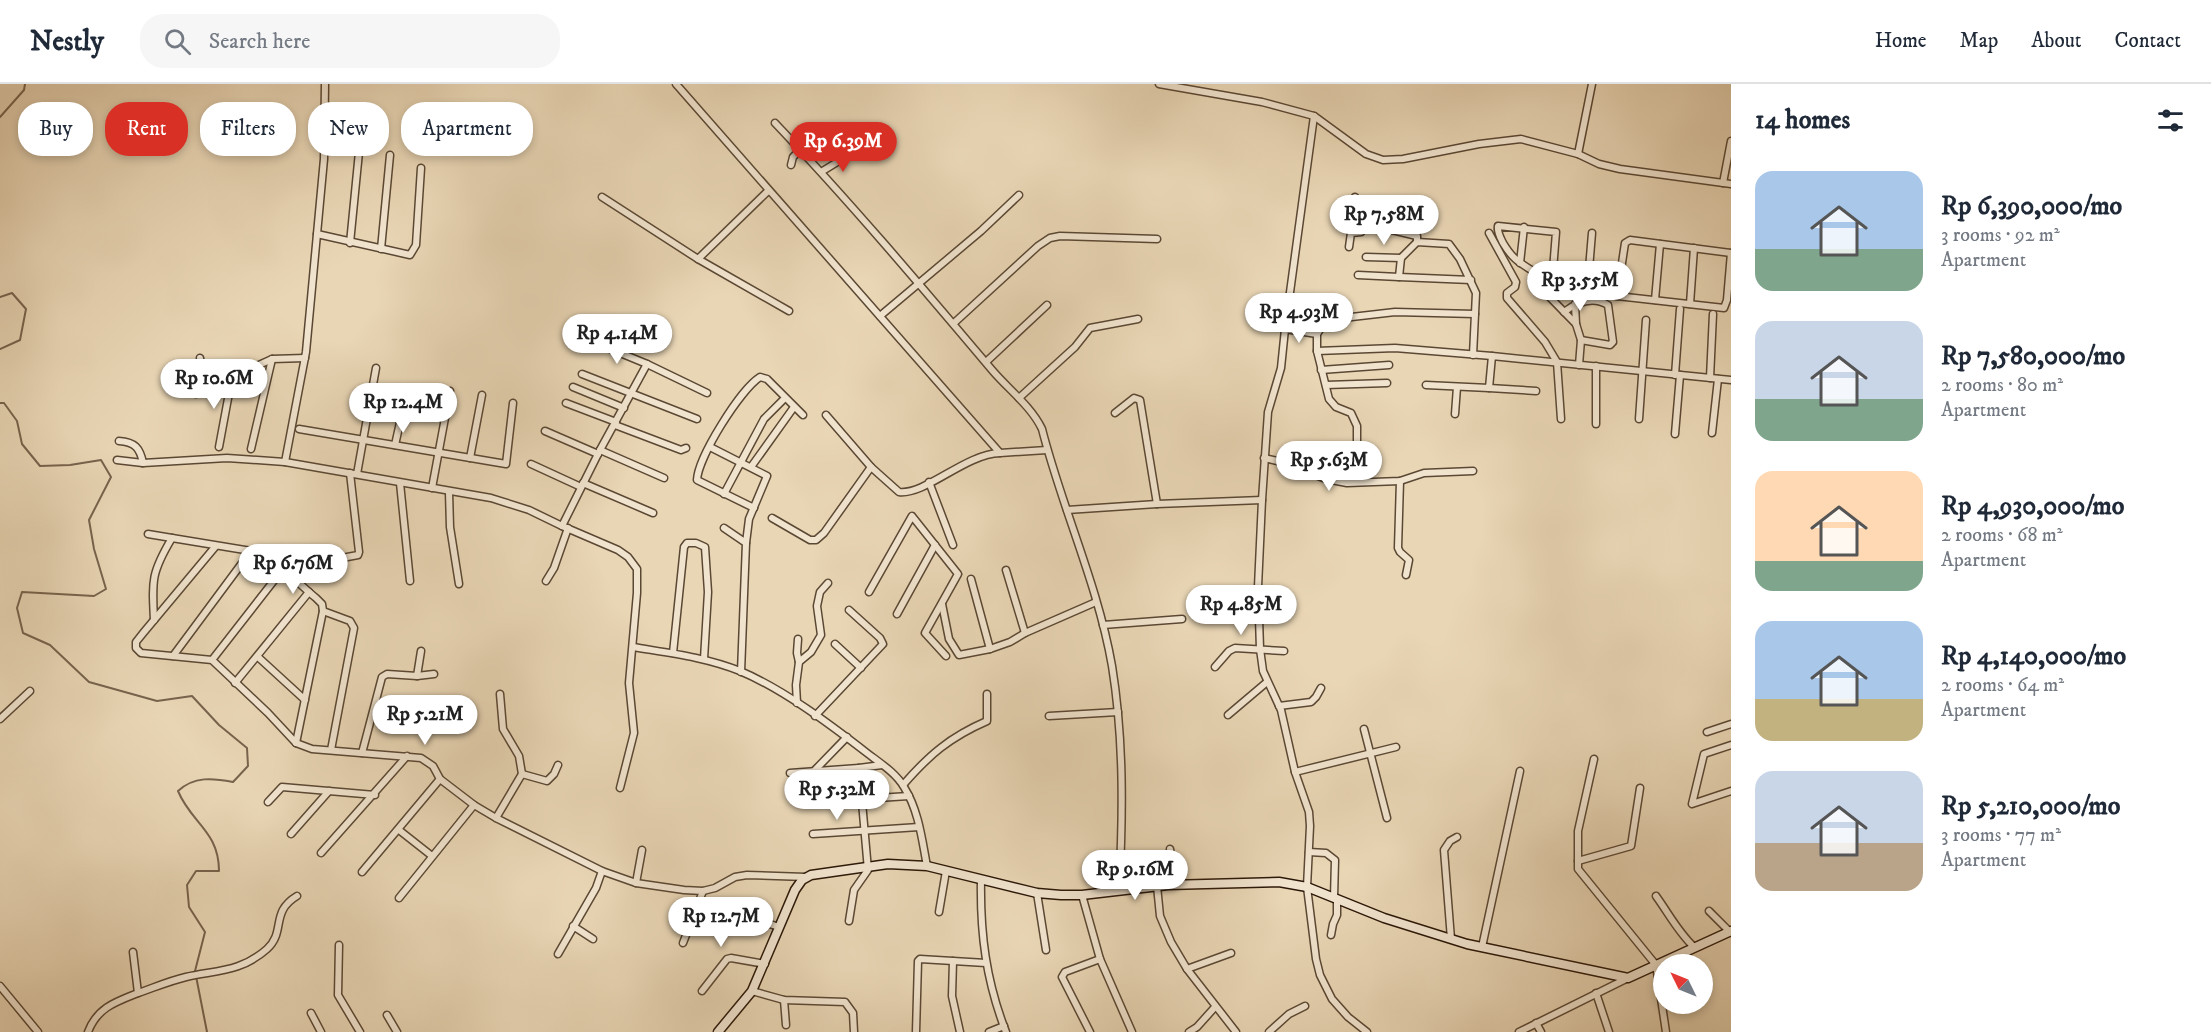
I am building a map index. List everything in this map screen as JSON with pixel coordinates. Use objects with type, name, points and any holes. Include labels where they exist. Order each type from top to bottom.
[{"type":"street","points":[[285,462],[305,358],[324,159],[325,84]]},
{"type":"street","points":[[676,84],[1000,453]]},
{"type":"street","points":[[1159,84],[1262,102],[1314,116],[1366,154],[1383,160],[1403,159],[1479,144],[1521,140],[1578,154],[1599,164],[1620,169],[1731,184]]},
{"type":"street","points":[[1578,154],[1592,84]]},
{"type":"street","points":[[1314,116],[1281,368],[1268,412],[1258,587],[1260,649],[1267,682],[1279,706],[1295,772],[1309,812],[1306,887],[1320,975],[1332,999],[1348,1017],[1367,1032]]},
{"type":"street","points":[[775,123],[821,172],[1039,422],[1096,602],[1112,665],[1118,712],[1123,816],[1119,890]]},
{"type":"street","points":[[1723,183],[1731,141]]},
{"type":"street","points":[[791,165],[793,157],[800,150]]},
{"type":"street","points":[[821,172],[852,153]]},
{"type":"street","points":[[381,249],[390,155]]},
{"type":"street","points":[[350,243],[359,156]]},
{"type":"street","points":[[317,234],[410,255],[414,251],[421,168]]},
{"type":"street","points":[[698,259],[768,191]]},
{"type":"street","points":[[880,316],[1019,195]]},
{"type":"street","points":[[1349,247],[1355,197]]},
{"type":"street","points":[[602,198],[698,259],[789,312]]},
{"type":"street","points":[[1351,233],[1361,232],[1363,223],[1362,213],[1354,212]]},
{"type":"street","points":[[1363,223],[1417,236],[1417,242],[1401,258],[1399,278]]},
{"type":"street","points":[[1552,283],[1556,232],[1500,225],[1497,228],[1512,258],[1552,283],[1587,293],[1724,308],[1727,300],[1731,253],[1630,240],[1625,243],[1617,296]]},
{"type":"street","points":[[1520,263],[1524,227]]},
{"type":"street","points":[[1489,233],[1516,282],[1515,287],[1507,293],[1507,298],[1545,342],[1557,362],[1561,419]]},
{"type":"street","points":[[1587,293],[1592,233]]},
{"type":"street","points":[[954,324],[1038,246],[1050,238],[1060,236],[1157,239]]},
{"type":"street","points":[[1417,242],[1449,244],[1470,280],[1476,293],[1473,355]]},
{"type":"street","points":[[1654,300],[1660,244]]},
{"type":"street","points":[[1690,304],[1694,248]]},
{"type":"street","points":[[1366,257],[1401,258]]},
{"type":"street","points":[[1358,275],[1470,280]]},
{"type":"street","points":[[1532,279],[1576,324]]},
{"type":"street","points":[[1564,312],[1575,304],[1588,300],[1608,305],[1613,342],[1610,345],[1581,340]]},
{"type":"street","points":[[1575,304],[1576,324],[1581,340],[1580,365]]},
{"type":"street","points":[[986,362],[1047,305]]},
{"type":"street","points":[[1675,434],[1680,309]]},
{"type":"street","points":[[1357,481],[1357,426],[1352,413],[1336,406],[1329,399],[1317,351],[1317,334],[1321,328],[1329,322],[1343,318],[1395,312],[1475,314]]},
{"type":"street","points":[[1710,378],[1713,314]]},
{"type":"street","points":[[1019,398],[1075,347],[1090,328],[1138,319]]},
{"type":"street","points":[[1639,419],[1647,320]]},
{"type":"street","points":[[1285,329],[1317,334]]},
{"type":"street","points":[[596,343],[647,364],[706,393]]},
{"type":"street","points":[[1317,351],[1395,348],[1731,380]]},
{"type":"street","points":[[1489,388],[1492,356]]},
{"type":"street","points":[[200,358],[204,390]]},
{"type":"street","points":[[196,394],[272,359],[305,358]]},
{"type":"street","points":[[251,449],[272,359]]},
{"type":"street","points":[[546,581],[554,568],[565,527],[582,485],[647,364]]},
{"type":"street","points":[[1321,370],[1389,365]]},
{"type":"street","points":[[1596,366],[1596,424]]},
{"type":"street","points":[[342,558],[358,555],[359,552],[354,474],[363,440],[376,368]]},
{"type":"street","points":[[582,374],[696,419]]},
{"type":"street","points":[[219,447],[232,377]]},
{"type":"street","points":[[754,508],[696,478],[710,447],[734,404],[757,379],[762,377],[767,379],[803,415]]},
{"type":"street","points":[[1713,433],[1718,379]]},
{"type":"street","points":[[1326,385],[1387,383]]},
{"type":"street","points":[[1426,385],[1536,391]]},
{"type":"street","points":[[573,387],[624,408]]},
{"type":"street","points":[[1455,414],[1457,387]]},
{"type":"street","points":[[395,445],[407,391]]},
{"type":"street","points":[[432,488],[450,391]]},
{"type":"street","points":[[470,458],[482,395]]},
{"type":"street","points":[[1115,413],[1134,398],[1140,400],[1157,504]]},
{"type":"street","points":[[724,494],[764,419],[785,399]]},
{"type":"street","points":[[299,429],[506,464],[513,403]]},
{"type":"street","points":[[566,403],[681,450],[686,448]]},
{"type":"street","points":[[751,466],[794,407]]},
{"type":"street","points":[[825,415],[871,466],[899,492],[912,491],[972,460],[992,453],[1047,450]]},
{"type":"street","points":[[545,431],[664,478]]},
{"type":"street","points":[[119,441],[132,443],[138,447],[143,463]]},
{"type":"street","points":[[710,447],[764,473],[767,478],[748,522],[741,672]]},
{"type":"street","points":[[117,459],[143,463],[227,458],[285,462],[449,492],[474,494],[507,502],[618,550],[635,565],[638,579],[629,682],[634,733],[620,788]]},
{"type":"street","points":[[1264,458],[1335,481],[1400,481],[1424,473],[1473,471]]},
{"type":"street","points":[[531,464],[653,513]]},
{"type":"street","points":[[772,518],[810,540],[816,540],[824,533],[871,466]]},
{"type":"street","points":[[1400,481],[1398,542],[1400,552],[1409,560],[1406,575]]},
{"type":"street","points":[[929,482],[953,545]]},
{"type":"street","points":[[400,483],[410,581]]},
{"type":"street","points":[[449,492],[450,526],[459,584]]},
{"type":"street","points":[[1066,510],[1157,504],[1262,501]]},
{"type":"street","points":[[869,592],[912,516],[958,574],[925,633],[946,656]]},
{"type":"street","points":[[724,528],[746,543]]},
{"type":"street","points":[[148,534],[215,547],[251,551],[270,559],[320,602],[323,611],[296,743]]},
{"type":"street","points":[[154,621],[155,569],[172,538]]},
{"type":"street","points":[[673,653],[684,547],[687,543],[696,543],[705,547],[707,564],[704,659]]},
{"type":"street","points":[[897,614],[935,545]]},
{"type":"street","points":[[215,547],[136,642],[137,650],[141,653],[212,660],[296,743],[306,748],[418,756],[433,766],[440,779],[474,805],[496,818],[602,871],[636,883],[703,891],[747,875],[806,877],[888,864],[927,866],[1037,892],[1082,895],[1174,884],[1279,882],[1306,887],[1384,918],[1451,939],[1628,978]]},
{"type":"street","points":[[173,656],[251,551]]},
{"type":"street","points":[[212,660],[283,569]]},
{"type":"street","points":[[1006,570],[1025,633]]},
{"type":"street","points":[[971,579],[990,649]]},
{"type":"street","points":[[799,662],[811,652],[821,634],[817,606],[820,592],[828,583]]},
{"type":"street","points":[[235,683],[309,592]]},
{"type":"street","points":[[942,603],[949,639],[959,655],[990,649],[1010,642],[1025,633],[1096,602]]},
{"type":"street","points":[[815,716],[881,646],[883,641],[849,610]]},
{"type":"street","points":[[323,611],[350,621],[354,628],[331,750]]},
{"type":"street","points":[[1102,625],[1182,619]]},
{"type":"street","points":[[798,639],[796,653],[799,662],[796,685],[798,704]]},
{"type":"street","points":[[835,644],[861,668]]},
{"type":"street","points":[[633,647],[704,659],[741,672],[798,704],[847,737],[883,765],[903,785],[919,827],[927,866]]},
{"type":"street","points":[[1215,667],[1232,649],[1284,651]]},
{"type":"street","points":[[417,676],[421,651]]},
{"type":"street","points":[[258,657],[305,700]]},
{"type":"street","points":[[362,753],[382,676],[387,674],[417,676],[434,674]]},
{"type":"street","points":[[1228,716],[1267,682]]},
{"type":"street","points":[[1279,706],[1311,702],[1321,688]]},
{"type":"street","points":[[0,719],[30,691]]},
{"type":"street","points":[[496,818],[522,774],[519,756],[503,729],[500,694]]},
{"type":"street","points":[[903,785],[938,749],[969,729],[987,721],[987,694]]},
{"type":"street","points":[[1049,716],[1118,712]]},
{"type":"street","points":[[1707,732],[1731,724]]},
{"type":"street","points":[[1365,729],[1387,818]]},
{"type":"street","points":[[815,771],[847,737]]},
{"type":"street","points":[[1731,745],[1704,754],[1692,804],[1731,791]]},
{"type":"street","points":[[1295,772],[1396,747]]},
{"type":"street","points":[[321,853],[375,795],[407,756]]},
{"type":"street","points":[[1594,759],[1578,831],[1580,872],[1653,961]]},
{"type":"street","points":[[522,774],[547,781],[554,774],[558,765]]},
{"type":"street","points":[[790,773],[883,765]]},
{"type":"street","points":[[849,921],[854,890],[867,873],[859,768]]},
{"type":"street","points":[[1482,947],[1520,771]]},
{"type":"street","points":[[362,872],[440,779]]},
{"type":"street","points":[[268,802],[282,787],[375,795]]},
{"type":"street","points":[[1578,861],[1631,846],[1640,788]]},
{"type":"street","points":[[291,834],[329,791]]},
{"type":"street","points":[[799,803],[909,796]]},
{"type":"street","points":[[399,898],[474,805]]},
{"type":"street","points":[[813,834],[919,827]]},
{"type":"street","points":[[399,830],[432,856]]},
{"type":"street","points":[[1451,939],[1444,850],[1450,841],[1457,837]]},
{"type":"street","points":[[1170,849],[1174,884]]},
{"type":"street","points":[[636,883],[642,850]]},
{"type":"street","points":[[1309,852],[1326,853],[1335,860],[1335,899],[1338,915],[1331,935]]},
{"type":"street","points":[[558,954],[596,888],[602,871]]},
{"type":"street","points":[[939,912],[946,871]]},
{"type":"street","points":[[718,1032],[752,991],[795,890],[806,877]]},
{"type":"street","points":[[981,879],[980,910],[986,963],[1005,1029],[989,1032]]},
{"type":"street","points":[[1157,886],[1160,916],[1165,931],[1187,969],[1236,1032]]},
{"type":"street","points":[[683,943],[703,891]]},
{"type":"street","points":[[1037,892],[1046,950]]},
{"type":"street","points":[[1082,895],[1100,959],[1132,1032]]},
{"type":"street","points":[[88,1032],[92,1022],[105,1008],[138,993],[184,978],[239,968],[267,949],[277,934],[283,907],[297,896]]},
{"type":"street","points":[[1656,896],[1674,921],[1678,931],[1694,947]]},
{"type":"street","points":[[1684,954],[1730,931],[1709,911]]},
{"type":"street","points":[[739,914],[779,927]]},
{"type":"street","points":[[573,926],[593,939]]},
{"type":"street","points":[[339,945],[339,995],[360,1032]]},
{"type":"street","points":[[133,952],[138,993]]},
{"type":"street","points":[[1187,969],[1231,953]]},
{"type":"street","points":[[916,1032],[918,961],[922,958],[986,963]]},
{"type":"street","points":[[702,991],[727,959],[765,964]]},
{"type":"street","points":[[1090,1032],[1063,974],[1100,959]]},
{"type":"street","points":[[953,961],[952,996],[960,1032]]},
{"type":"street","points":[[1519,1032],[1653,966]]},
{"type":"street","points":[[0,986],[38,1032]]},
{"type":"street","points":[[752,991],[784,1000],[845,1002],[853,1013],[854,1032]]},
{"type":"street","points":[[1596,993],[1609,1032]]},
{"type":"street","points":[[784,1000],[786,1025]]},
{"type":"street","points":[[1269,1032],[1289,1014],[1305,1006]]},
{"type":"street","points":[[1189,1032],[1197,1027],[1215,1007]]},
{"type":"street","points":[[311,1013],[321,1032]]},
{"type":"street","points":[[1663,1014],[1666,1032]]},
{"type":"street","points":[[387,1015],[397,1032]]},
{"type":"street","points":[[1536,1023],[1541,1032]]},
{"type":"waterway","points":[[0,117],[24,90],[25,84]]},
{"type":"waterway","points":[[0,297],[12,293],[26,309],[20,340],[0,349]]},
{"type":"waterway","points":[[0,403],[4,403],[17,421],[22,444],[40,466],[70,465],[101,460],[111,477],[89,520],[94,549],[106,589],[94,596],[22,592],[17,608],[23,633],[50,645],[89,682],[157,701],[192,696],[219,725],[247,748],[248,766],[233,782],[204,779],[184,786],[178,791],[183,802],[209,837],[218,857],[219,871],[196,871],[187,885],[189,907],[205,932],[195,971],[207,1032]]}]
